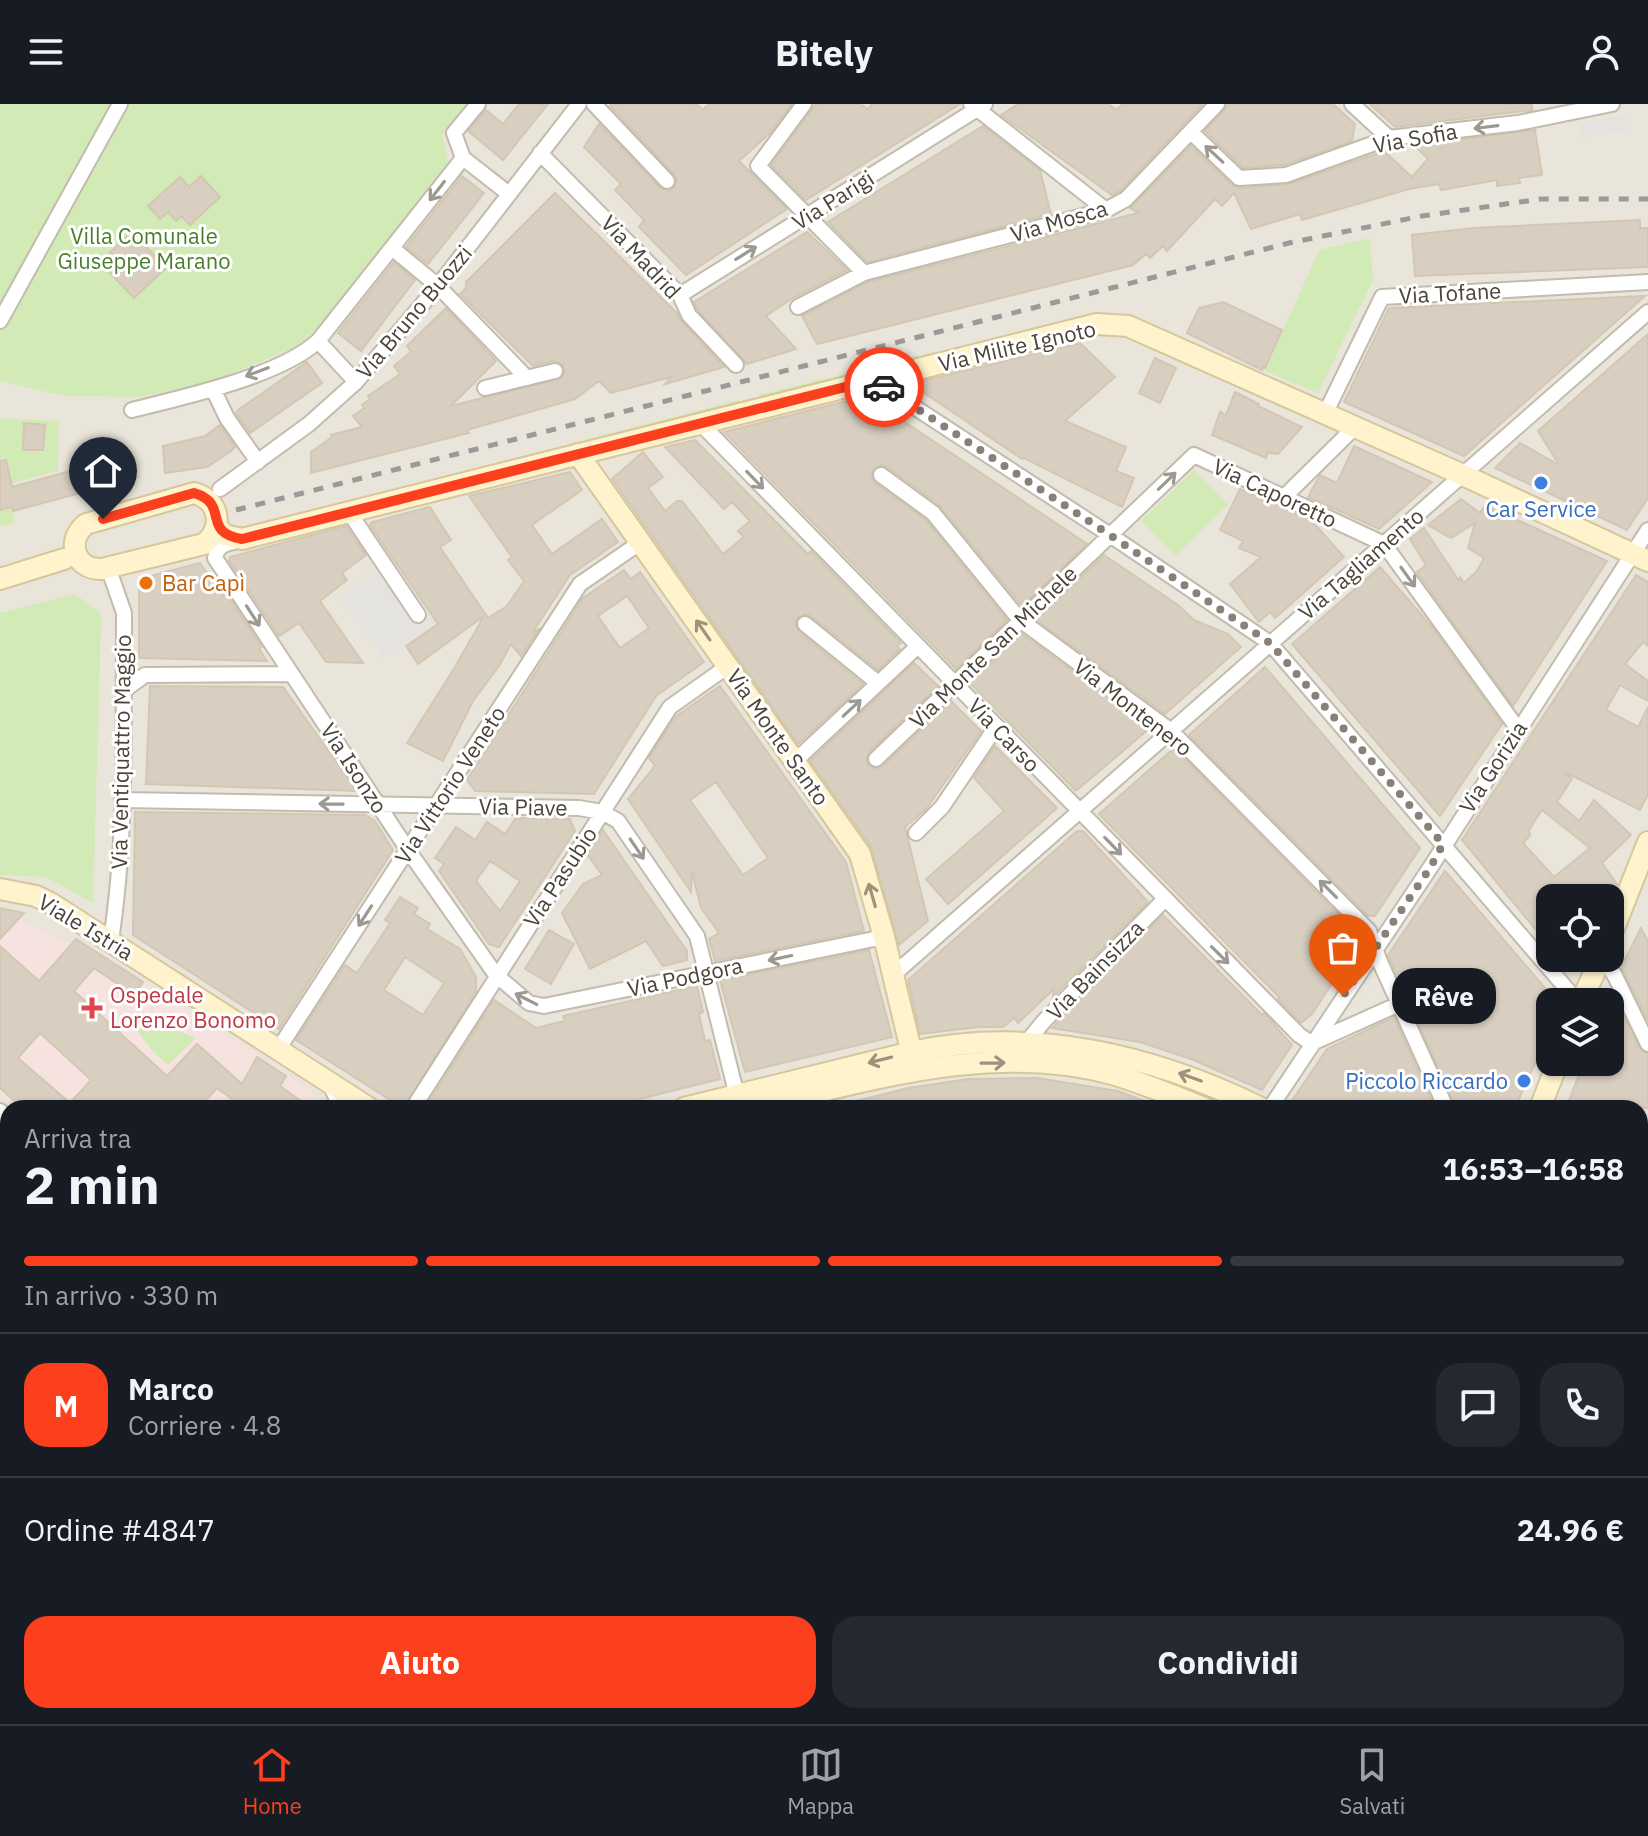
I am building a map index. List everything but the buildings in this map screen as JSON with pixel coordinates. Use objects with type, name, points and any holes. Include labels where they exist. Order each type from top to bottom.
[{"type":"street","points":[[0,321],[120,104]]},
{"type":"street","points":[[478,104],[454,133],[463,158],[509,194]]},
{"type":"street","name":"Via Bruno Buozzi","points":[[212,496],[309,424],[356,382],[438,286],[579,104]]},
{"type":"street","points":[[594,104],[667,181]]},
{"type":"street","points":[[804,104],[758,166],[864,273]]},
{"type":"street","name":"Via Mosca","points":[[798,307],[864,273],[1106,210],[1126,199],[1217,104]]},
{"type":"street","points":[[1352,104],[1389,138]]},
{"type":"street","name":"Via Sofia","points":[[1191,132],[1239,178],[1286,175],[1389,138],[1561,109],[1612,104]]},
{"type":"street","points":[[978,105],[1106,210]]},
{"type":"street","name":"Via Parigi","points":[[680,295],[978,105]]},
{"type":"street","name":"Via Madrid","points":[[540,153],[680,295],[689,315],[736,365]]},
{"type":"street","points":[[132,410],[213,389],[304,354],[318,341],[463,158]]},
{"type":"street","points":[[392,248],[438,286],[527,378]]},
{"type":"street","name":"Via Tofane","points":[[1325,414],[1382,297],[1648,282]]},
{"type":"street","name":"Via Tagliamento","points":[[893,975],[1648,312]]},
{"type":"street","name":"Via Milite Ignoto","points":[[242,539],[1097,324],[1128,326],[1640,557]]},
{"type":"street","points":[[318,341],[356,382]]},
{"type":"street","points":[[485,388],[555,371]]},
{"type":"street","points":[[873,380],[1270,643],[1568,988]]},
{"type":"street","points":[[213,389],[227,418],[258,462]]},
{"type":"street","name":"Via Carso","points":[[701,424],[1079,812],[1299,1035],[1311,1043]]},
{"type":"street","points":[[1284,497],[1355,427]]},
{"type":"street","name":"Via Monte Santo","points":[[578,454],[860,854],[914,1061]]},
{"type":"street","name":"Via Caporetto","points":[[1110,535],[1194,455],[1384,544],[1518,729]]},
{"type":"street","name":"Via Montenero","points":[[881,475],[933,513],[1020,620],[1171,731],[1369,931],[1442,1100]]},
{"type":"street","points":[[73,556],[77,536],[86,524],[189,493],[212,496],[217,526],[205,550]]},
{"type":"street","points":[[349,512],[418,615]]},
{"type":"street","points":[[217,526],[224,535],[242,539]]},
{"type":"street","name":"Via Gorizia","points":[[1275,1100],[1518,729],[1640,557],[1648,530]]},
{"type":"street","name":"Via Monte San Michele","points":[[876,759],[1110,535]]},
{"type":"street","points":[[0,579],[73,556],[95,569],[205,550],[216,551],[223,544],[242,539]]},
{"type":"street","name":"Via Vittorio Veneto","points":[[279,1048],[580,584],[641,542]]},
{"type":"street","name":"Via Isonzo","points":[[205,550],[496,975]]},
{"type":"street","name":"Via Ventiquattro Maggio","points":[[108,567],[124,613],[122,800],[117,902],[111,940]]},
{"type":"street","points":[[805,624],[878,683]]},
{"type":"street","points":[[795,761],[918,646]]},
{"type":"street","name":"Via Pasubio","points":[[418,1100],[670,707],[728,666]]},
{"type":"street","points":[[123,691],[145,675],[291,674]]},
{"type":"street","points":[[916,833],[942,807],[996,727]]},
{"type":"street","name":"Via Piave","points":[[122,800],[579,808],[602,812]]},
{"type":"street","points":[[602,812],[618,821],[697,936],[742,1100]]},
{"type":"street","points":[[1624,903],[1648,842]]},
{"type":"street","name":"Viale Istria","points":[[0,889],[44,900],[111,940],[357,1100]]},
{"type":"street","name":"Via Bainsizza","points":[[1026,1043],[1165,899]]},
{"type":"street","name":"Via Podgora","points":[[496,975],[529,1003],[544,1006],[884,937]]},
{"type":"street","points":[[1612,972],[1648,1044]]},
{"type":"street","points":[[1311,1043],[1399,1004]]},
{"type":"street","points":[[759,1100],[914,1061],[947,1044],[1026,1043],[1110,1052],[1158,1065],[1217,1086],[1245,1100]]},
{"type":"street","points":[[914,1061],[1057,1065],[1110,1074],[1182,1100]]},
{"type":"street","points":[[1543,1100],[1553,1076]]},
{"type":"street","points":[[329,1082],[337,1100]]},
{"type":"shaded area","points":[[0,104],[1648,104],[1648,1100],[0,1100]]},
{"type":"shaded area","points":[[1629,114],[1631,130],[1580,138],[1578,123]]},
{"type":"shaded area","points":[[391,556],[435,623],[383,657],[340,596]]},
{"type":"shaded area","name":"Ospedale Lorenzo Bonomo","points":[[0,907],[25,912],[20,919],[70,944],[76,938],[291,1077],[321,1100],[8,1100],[0,1092]]},
{"type":"green space","name":"Villa Comunale Giuseppe Marano","points":[[0,104],[467,104],[442,135],[448,162],[323,322],[299,346],[210,382],[141,397],[63,396],[0,381]]},
{"type":"green space","points":[[1370,238],[1373,280],[1318,393],[1265,371],[1319,250]]},
{"type":"green space","points":[[933,352],[930,356],[758,397],[758,395]]},
{"type":"green space","points":[[740,402],[465,474],[465,471]]},
{"type":"green space","points":[[0,418],[59,421],[58,471],[5,485],[15,523],[0,527]]},
{"type":"green space","points":[[1194,470],[1228,505],[1175,556],[1141,521]]},
{"type":"green space","points":[[75,594],[101,613],[93,903],[45,877],[0,875],[0,613]]},
{"type":"green space","points":[[142,1017],[196,1038],[168,1065],[152,1051],[131,1022],[133,1018]]},
{"type":"railway","points":[[236,510],[1289,243],[1422,216],[1541,199],[1648,199]]},
{"type":"way so far","points":[[884,387],[1270,643],[1443,844],[1343,996]]},
{"type":"place","name":"Car Service","points":[[1541,483]]},
{"type":"place","name":"Bar Capì","points":[[146,583]]},
{"type":"place","name":"Rêve","points":[[1343,996]]},
{"type":"place","name":"Ospedale Lorenzo Bonomo","points":[[92,1008]]},
{"type":"place","name":"Piccolo Riccardo","points":[[1524,1081]]},
{"type":"route","points":[[103,519],[194,493],[210,501],[216,511],[217,526],[224,535],[242,539],[873,380],[884,387]]}]
